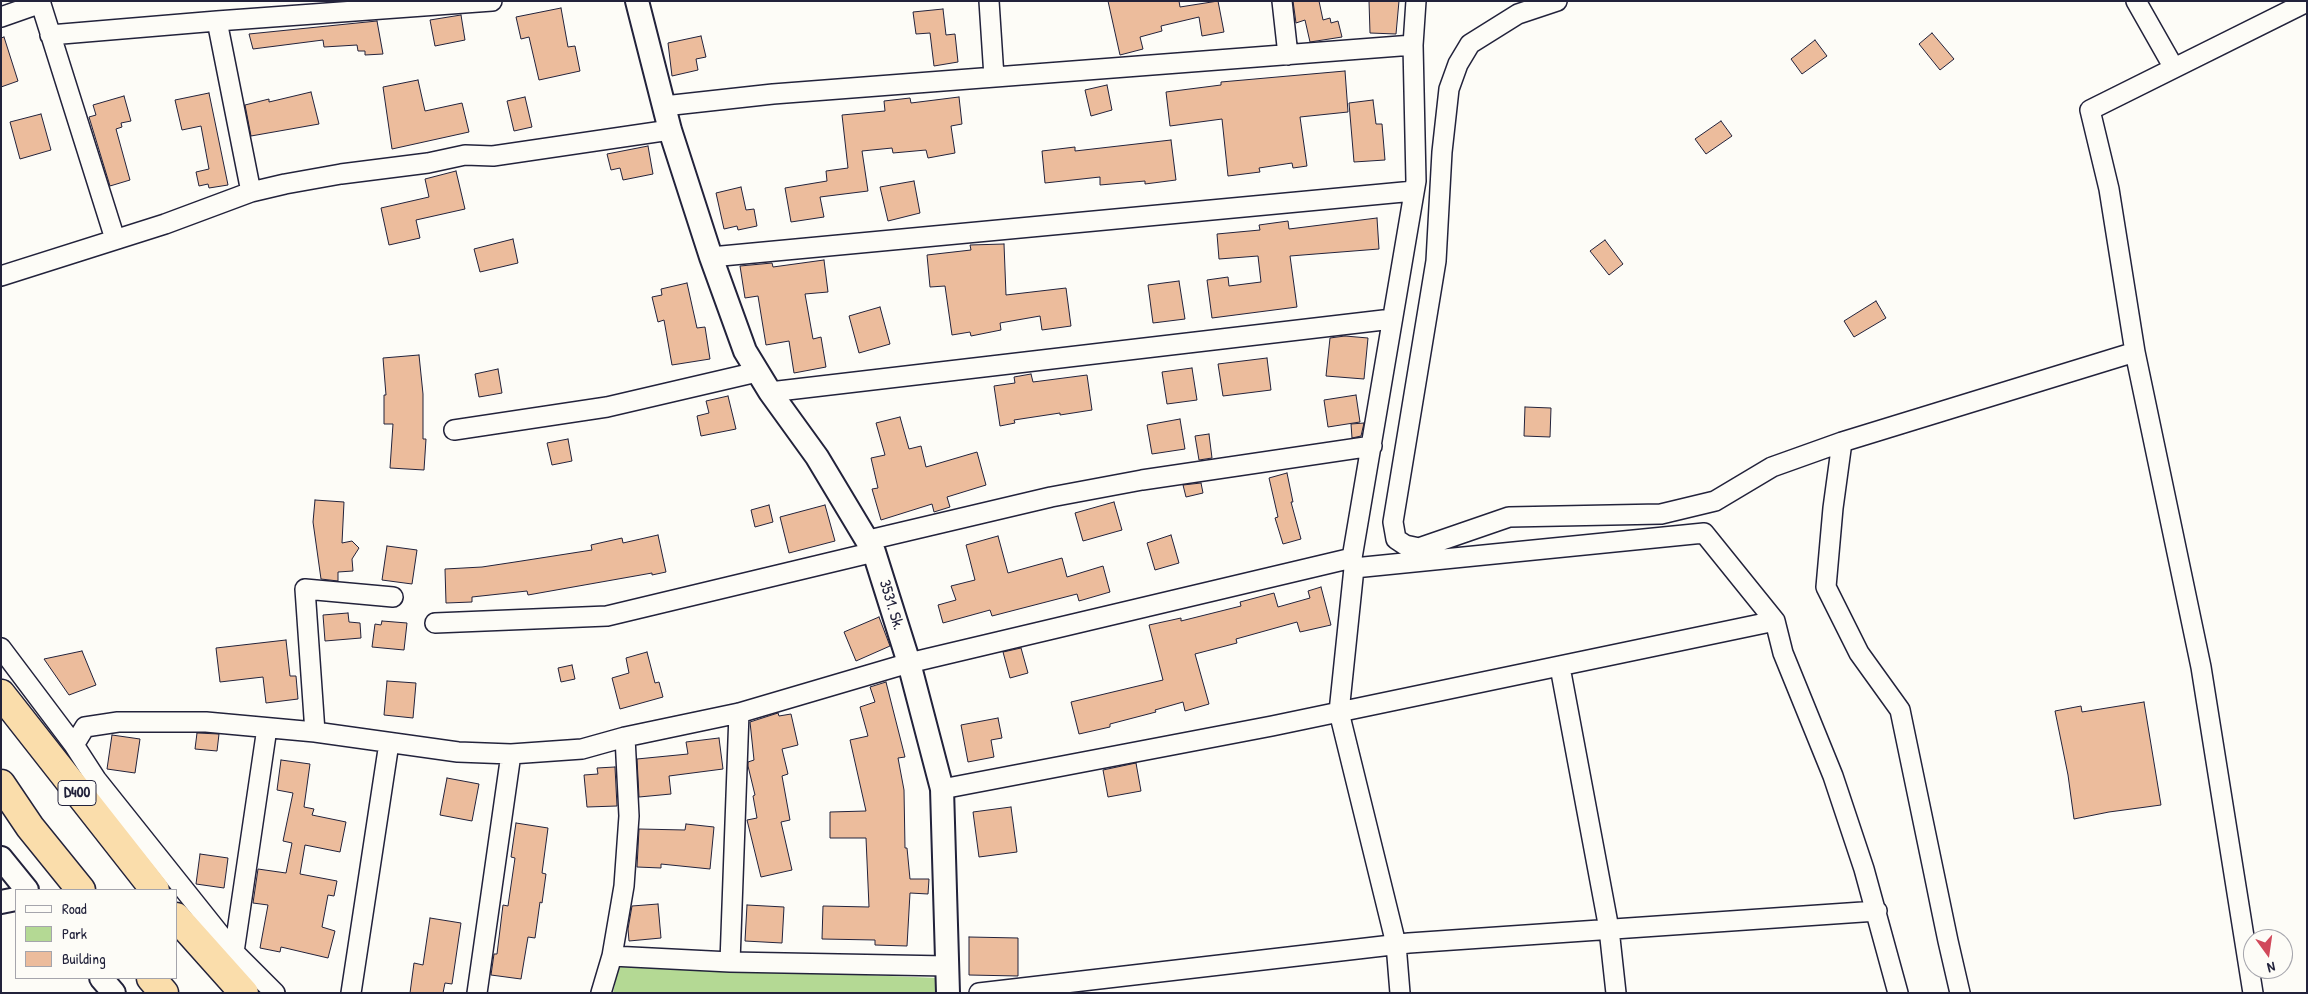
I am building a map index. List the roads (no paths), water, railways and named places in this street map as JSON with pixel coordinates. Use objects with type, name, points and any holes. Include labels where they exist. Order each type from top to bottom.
[{"type":"highway","name":"D400","points":[[1,694],[154,889]]},
{"type":"highway","points":[[1,784],[30,827],[80,889]]},
{"type":"highway","points":[[178,919],[244,993]]},
{"type":"highway","points":[[152,979],[164,993]]},
{"type":"street","points":[[50,35],[492,1]]},
{"type":"street","name":"3531. Sk.","points":[[637,1],[670,130],[711,257],[745,351],[770,392],[817,457],[872,546],[909,663],[942,789],[948,993]]},
{"type":"street","points":[[989,1],[994,77]]},
{"type":"street","points":[[1282,1],[1288,55]]},
{"type":"street","points":[[1400,993],[1396,944],[1340,712],[1353,563],[1416,180],[1412,45],[1416,1]]},
{"type":"street","points":[[1557,1],[1518,14],[1470,44],[1458,64],[1449,89],[1442,152],[1436,261],[1394,522],[1396,539],[1405,545],[1419,548],[1509,517],[1660,514],[1715,501],[1772,467],[1842,442],[2136,352]]},
{"type":"street","points":[[2136,1],[2174,68]]},
{"type":"street","points":[[1,17],[40,2],[115,239]]},
{"type":"street","points":[[2254,993],[2200,667],[2136,352],[2109,189],[2090,110],[2307,2]]},
{"type":"street","points":[[217,21],[251,192]]},
{"type":"street","points":[[664,106],[773,94],[1412,45]]},
{"type":"street","points":[[1,276],[165,224],[251,192],[340,174],[428,163],[465,155],[493,156],[670,130]]},
{"type":"street","points":[[711,257],[1414,191]]},
{"type":"street","points":[[770,392],[1392,319]]},
{"type":"street","points":[[454,430],[607,407],[757,372]]},
{"type":"street","points":[[1842,442],[1833,508],[1826,587],[1859,653],[1900,710],[1960,993]]},
{"type":"street","points":[[435,623],[607,616],[1051,497],[1124,483],[1372,446]]},
{"type":"street","points":[[74,745],[86,727],[118,722],[206,722],[315,732],[458,752],[511,754],[582,749],[626,737],[739,713],[909,663],[1353,563],[1704,532],[1775,621],[1783,653],[1833,776],[1877,911],[1898,993]]},
{"type":"street","points":[[315,732],[305,589],[393,597]]},
{"type":"street","points":[[942,789],[1340,712],[1775,621]]},
{"type":"street","points":[[1,648],[74,745],[106,792],[234,952],[275,993]]},
{"type":"street","points":[[1560,667],[1609,929],[1616,993]]},
{"type":"street","points":[[730,962],[739,713]]},
{"type":"street","points":[[234,952],[267,728]]},
{"type":"street","points":[[601,993],[612,956],[624,886],[628,834],[626,737]]},
{"type":"street","points":[[351,993],[389,743]]},
{"type":"street","points":[[477,993],[511,754]]},
{"type":"street","points":[[1,858],[26,889]]},
{"type":"street","points":[[1,902],[15,899]]},
{"type":"street","points":[[979,993],[1396,944],[1877,911]]},
{"type":"street","points":[[612,956],[730,962],[947,966]]},
{"type":"street","points":[[102,979],[114,993]]}]
